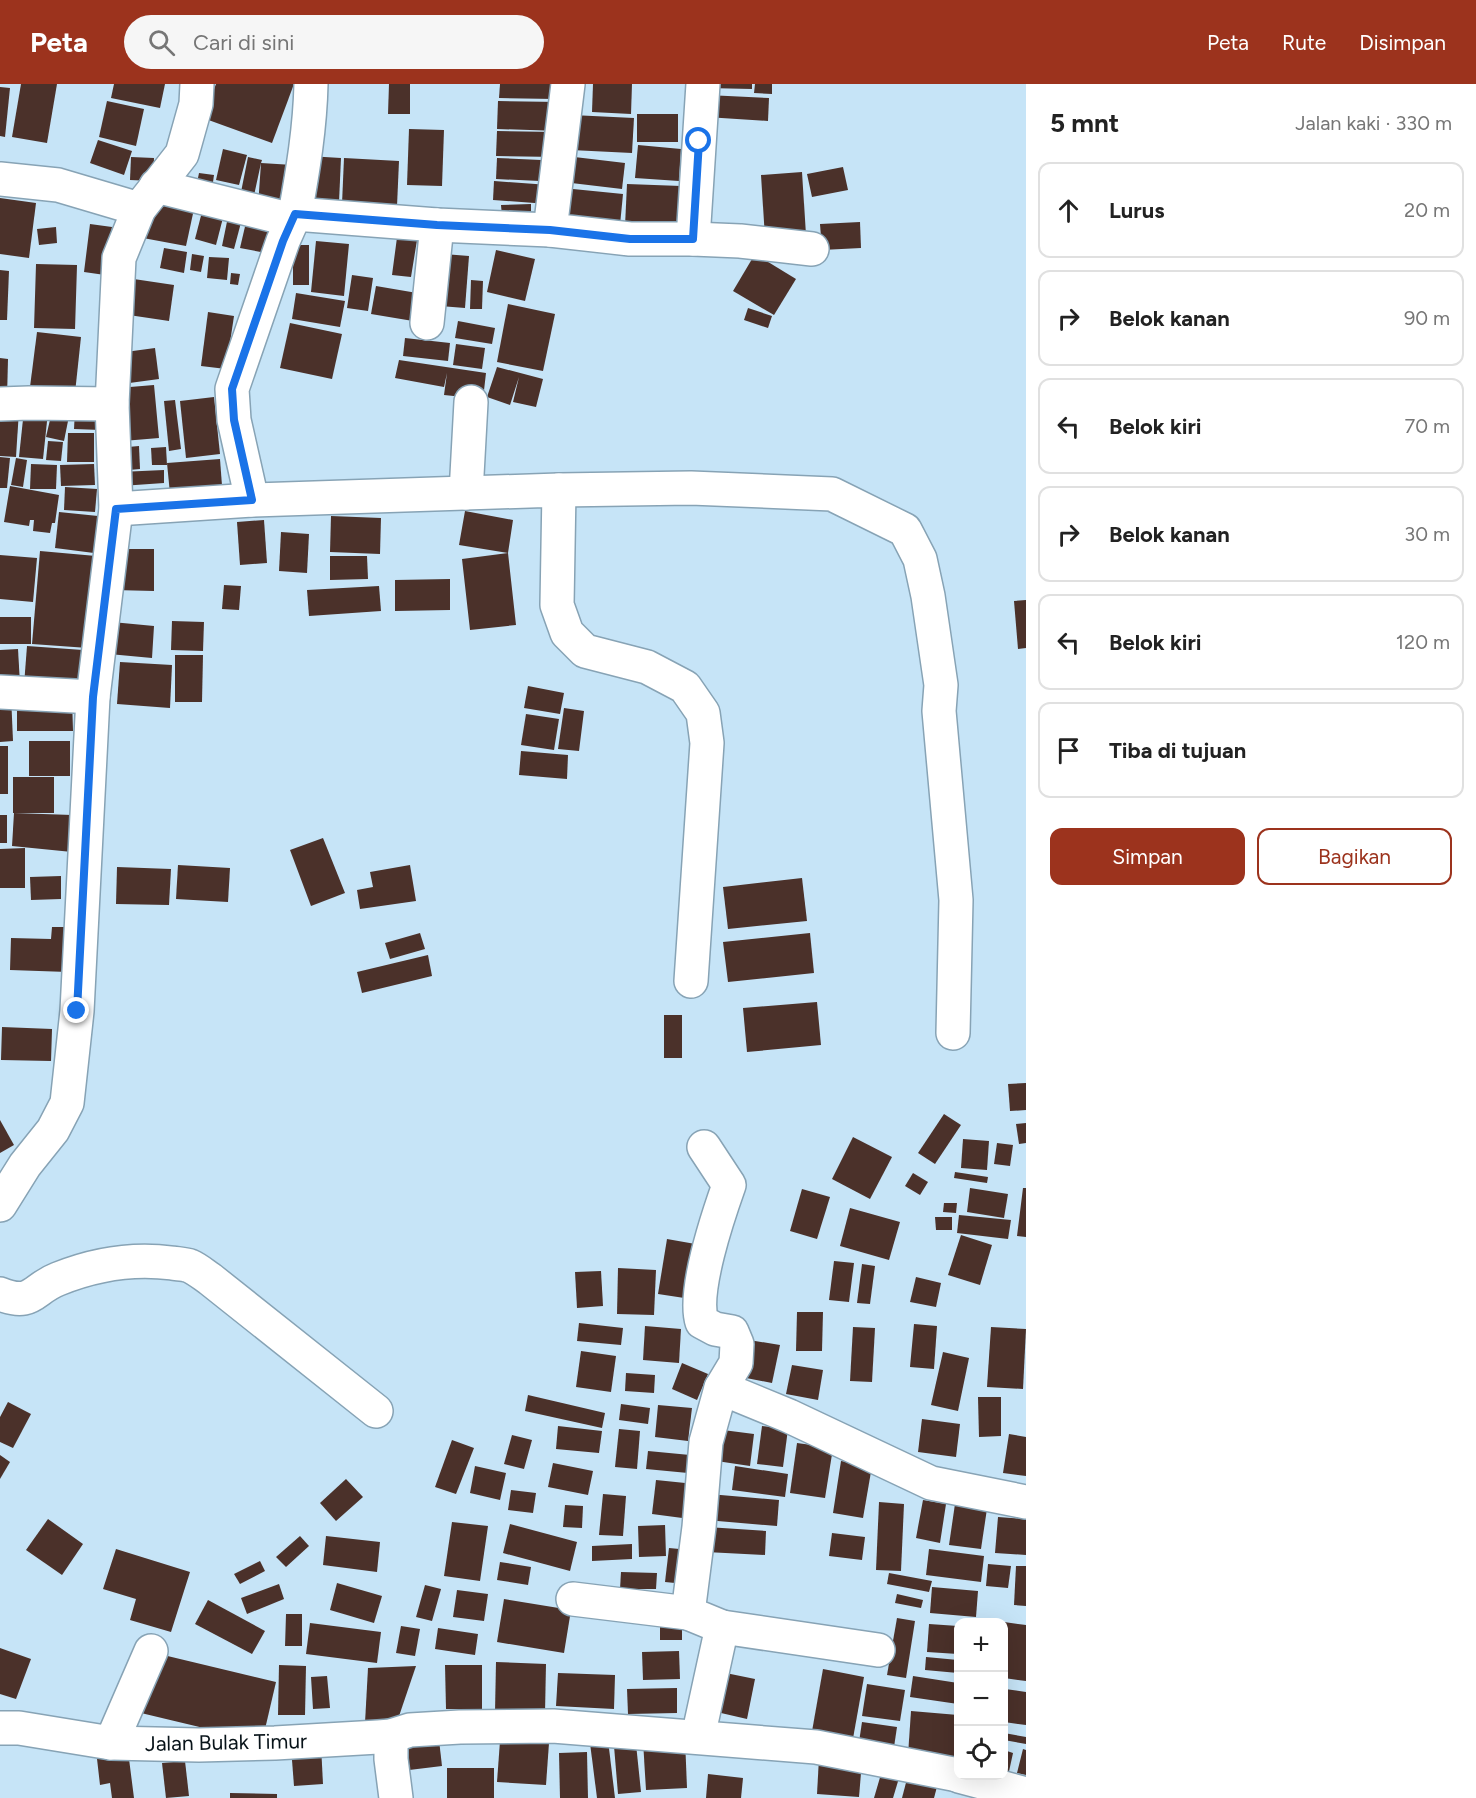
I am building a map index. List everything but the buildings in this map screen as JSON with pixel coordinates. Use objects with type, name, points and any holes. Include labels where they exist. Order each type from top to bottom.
[{"type":"street","points":[[0,1205],[26,1165],[53,1130],[67,1103],[77,1011],[93,697],[116,509],[112,404],[119,258],[147,197],[182,154],[196,104],[197,84]]},
{"type":"street","points":[[252,500],[234,420],[232,389],[293,217],[310,116],[310,84]]},
{"type":"street","points":[[550,230],[568,84]]},
{"type":"street","points":[[693,239],[703,84]]},
{"type":"street","points":[[0,179],[293,217],[550,230],[630,239],[740,241],[812,249]]},
{"type":"street","points":[[427,323],[437,225]]},
{"type":"street","points":[[466,494],[471,402]]},
{"type":"street","points":[[0,404],[112,404]]},
{"type":"street","points":[[116,509],[252,500],[691,488],[832,494],[905,530],[920,559],[941,686],[939,711],[956,900],[953,1033]]},
{"type":"street","points":[[559,490],[557,605],[567,633],[585,651],[647,667],[685,687],[703,713],[706,743],[691,981]]},
{"type":"street","points":[[0,692],[93,697]]},
{"type":"street","points":[[688,1613],[699,1527],[706,1442],[721,1388],[736,1363],[737,1344],[732,1332],[715,1329],[702,1322],[698,1311],[711,1239],[729,1185],[704,1147]]},
{"type":"street","points":[[0,1294],[20,1300],[33,1296],[55,1280],[80,1271],[114,1264],[148,1260],[189,1266],[210,1279],[376,1411]]},
{"type":"street","points":[[721,1388],[789,1416],[931,1483],[1026,1502]]},
{"type":"street","points":[[573,1599],[688,1613],[722,1627],[878,1650]]},
{"type":"street","points":[[698,1737],[722,1627]]},
{"type":"street","points":[[111,1743],[151,1651]]},
{"type":"street","name":"Jalan Bulak Timur","points":[[0,1728],[19,1728],[111,1743],[210,1745],[391,1736],[410,1730],[460,1726],[553,1726],[816,1747],[954,1774]]},
{"type":"street","points":[[391,1736],[391,1759],[396,1798]]},
{"type":"street","name":"Jalan Bulak Timur","points":[[977,1780],[1026,1794]]},
{"type":"route","points":[[77,1011],[93,697],[116,509],[252,500],[234,420],[232,389],[283,241],[295,214],[437,225],[550,230],[630,239],[693,239],[699,141]]}]
